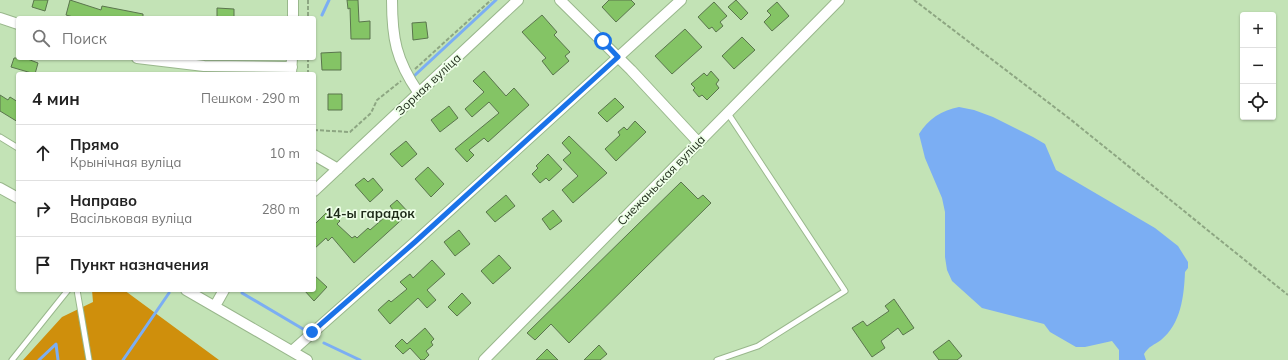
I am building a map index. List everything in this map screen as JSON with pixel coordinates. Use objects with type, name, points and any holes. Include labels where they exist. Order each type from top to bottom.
[{"type":"street","points":[[293,0],[293,16]]},
{"type":"street","points":[[392,0],[392,31],[395,47],[407,77],[418,92]]},
{"type":"street","name":"Зорная вуліца","points":[[316,189],[418,92],[518,0]]},
{"type":"street","points":[[560,0],[618,57],[698,142]]},
{"type":"street","points":[[292,351],[415,242],[681,0]]},
{"type":"street","name":"Снежаньская вуліца","points":[[484,360],[839,0]]},
{"type":"street","points":[[0,18],[16,23]]},
{"type":"street","points":[[154,60],[204,66],[292,66]]},
{"type":"street","points":[[316,156],[338,169]]},
{"type":"street","points":[[0,188],[16,197]]},
{"type":"street","points":[[190,292],[307,360]]},
{"type":"street","points":[[215,306],[223,292]]},
{"type":"lane","points":[[717,360],[758,346],[845,291],[727,112]]},
{"type":"lane","points":[[0,137],[16,147]]},
{"type":"lane","points":[[12,360],[66,292]]},
{"type":"lane","points":[[77,292],[89,360]]},
{"type":"path","points":[[308,0],[308,16]]},
{"type":"path","points":[[914,0],[1070,119],[1288,295]]},
{"type":"path","points":[[308,60],[308,72]]},
{"type":"shaded area","points":[[92,292],[127,292],[219,360],[23,360],[62,317],[93,302]]},
{"type":"water","points":[[959,107],[974,110],[993,117],[1045,144],[1056,170],[1155,228],[1178,246],[1188,262],[1188,268],[1185,272],[1184,290],[1180,309],[1173,326],[1168,333],[1161,340],[1150,347],[1144,354],[1146,360],[1119,360],[1119,350],[1112,341],[1085,347],[1076,347],[1050,332],[1044,324],[982,308],[952,281],[947,270],[945,257],[945,212],[942,198],[925,158],[919,134],[936,116],[947,110]]},
{"type":"building","points":[[34,0],[48,0],[45,11],[32,7]]},
{"type":"building","points":[[70,0],[101,10],[102,6],[143,14],[143,16],[70,16],[66,15]]},
{"type":"building","points":[[347,0],[358,0],[359,22],[370,21],[370,39],[351,39],[350,8],[348,9]]},
{"type":"building","points":[[609,0],[631,0],[635,4],[616,22],[602,7]]},
{"type":"building","points":[[736,0],[748,13],[741,20],[728,7]]},
{"type":"building","points":[[714,2],[727,16],[720,22],[723,26],[716,32],[712,27],[709,29],[698,17]]},
{"type":"building","points":[[777,2],[789,16],[772,31],[764,22],[771,15],[767,11]]},
{"type":"building","points":[[217,8],[234,9],[234,16],[217,16]]},
{"type":"building","points":[[542,15],[557,32],[554,35],[570,52],[565,56],[569,61],[553,75],[542,61],[546,58],[522,32]]},
{"type":"building","points":[[426,22],[428,38],[413,40],[412,23]]},
{"type":"building","points":[[685,29],[702,47],[672,74],[655,56]]},
{"type":"building","points":[[742,37],[755,50],[734,69],[722,56]]},
{"type":"building","points":[[341,52],[341,70],[322,70],[321,53]]},
{"type":"building","points":[[14,58],[16,58],[16,60],[30,60],[38,63],[36,72],[28,72],[11,67]]},
{"type":"building","points":[[484,71],[506,96],[514,88],[529,105],[488,142],[484,138],[469,150],[474,155],[467,162],[455,149],[499,113],[489,102],[472,117],[465,109],[484,92],[473,81]]},
{"type":"building","points":[[711,71],[719,80],[716,84],[719,88],[707,100],[702,95],[699,97],[693,90],[695,88],[691,84],[704,73],[707,76]]},
{"type":"building","points":[[328,94],[342,94],[342,110],[328,110]]},
{"type":"building","points":[[0,95],[8,100],[10,97],[16,101],[16,121],[0,111]]},
{"type":"building","points":[[615,98],[624,107],[607,122],[598,113]]},
{"type":"building","points":[[449,106],[458,118],[440,132],[431,120]]},
{"type":"building","points":[[635,121],[646,132],[616,161],[605,149],[620,135],[618,132],[624,127],[627,130]]},
{"type":"building","points":[[569,136],[607,173],[573,203],[562,190],[578,176],[563,160],[571,153],[562,143]]},
{"type":"building","points":[[406,141],[417,154],[402,167],[390,154]]},
{"type":"building","points":[[548,154],[562,169],[549,181],[546,178],[540,183],[532,174],[538,168],[536,166]]},
{"type":"building","points":[[428,167],[444,184],[431,197],[415,179]]},
{"type":"building","points":[[364,178],[368,182],[373,178],[383,190],[370,202],[355,185]]},
{"type":"building","points":[[681,182],[698,199],[703,195],[711,203],[569,343],[551,324],[535,340],[527,333]]},
{"type":"building","points":[[506,195],[515,206],[495,222],[486,212]]},
{"type":"building","points":[[397,200],[409,213],[354,263],[332,237],[328,241],[326,238],[316,247],[316,223],[329,210],[340,221],[337,224],[352,238],[355,236],[357,238],[368,228],[370,230],[393,210],[390,206]]},
{"type":"building","points":[[553,210],[562,221],[550,230],[542,219]]},
{"type":"building","points":[[459,230],[470,244],[455,256],[444,242]]},
{"type":"building","points":[[499,255],[511,268],[493,284],[481,271]]},
{"type":"building","points":[[432,260],[445,274],[427,290],[436,300],[427,308],[418,298],[390,324],[378,310],[389,300],[391,302],[407,289],[400,282],[410,274],[413,278]]},
{"type":"building","points":[[316,277],[327,287],[314,301],[306,292],[316,292]]},
{"type":"building","points":[[462,293],[471,303],[457,316],[448,307]]},
{"type":"building","points":[[894,299],[914,328],[903,335],[898,328],[881,341],[885,348],[872,357],[852,328],[863,321],[867,326],[889,311],[885,306]]},
{"type":"building","points":[[425,328],[434,339],[431,342],[433,345],[426,351],[429,355],[424,360],[421,360],[410,348],[403,354],[395,346],[402,339],[407,344]]},
{"type":"building","points":[[949,340],[962,356],[957,360],[939,360],[933,352]]},
{"type":"building","points":[[599,345],[607,354],[600,360],[584,360]]},
{"type":"building","points":[[547,349],[558,360],[536,360]]},
{"type":"waterway","points":[[322,15],[329,0]]},
{"type":"waterway","points":[[414,76],[496,0]]},
{"type":"waterway","points":[[123,360],[169,293]]},
{"type":"waterway","points":[[242,293],[303,329]]},
{"type":"waterway","points":[[324,343],[360,360]]},
{"type":"waterway","points":[[39,360],[56,344],[58,360]]},
{"type":"district","name":"14-ы гарадок","points":[[370,213]]},
{"type":"route","points":[[312,332],[415,242],[618,57],[603,41]]}]
